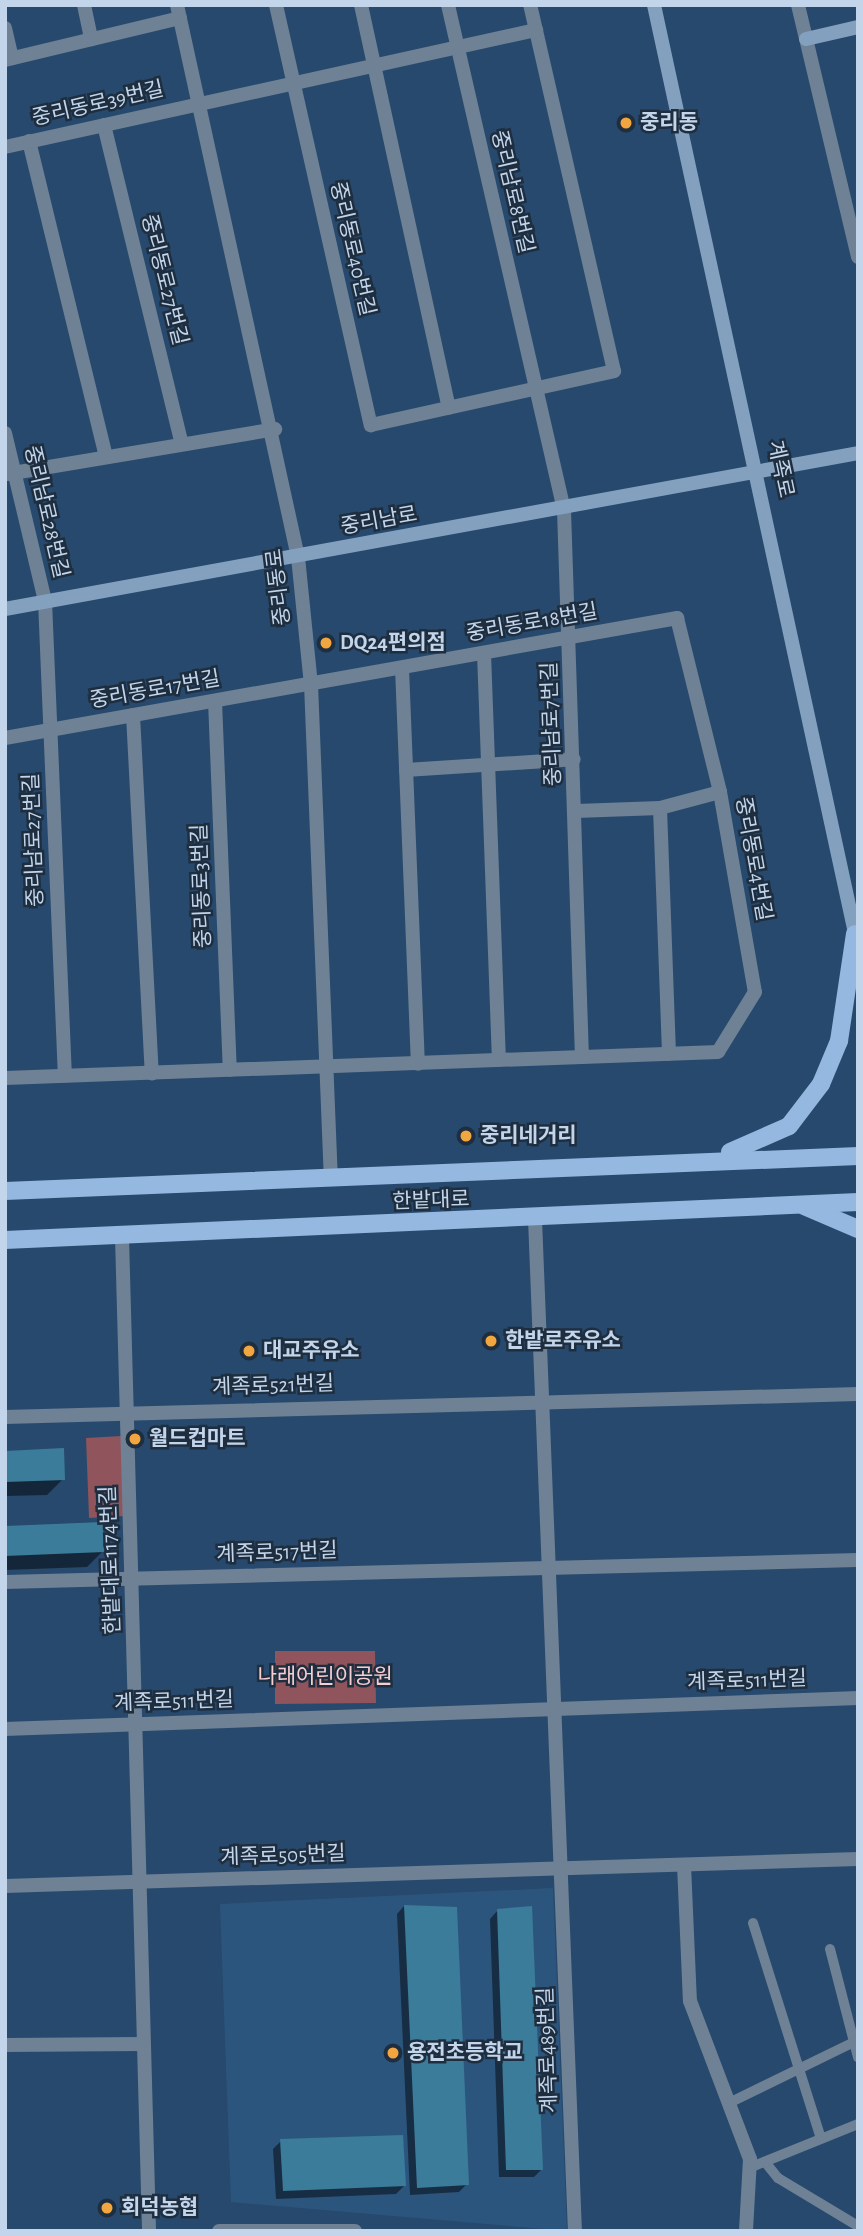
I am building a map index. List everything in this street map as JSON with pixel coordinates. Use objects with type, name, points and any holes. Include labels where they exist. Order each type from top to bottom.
[{"type":"main road","name":"계족로","points":[[654,5],[760,474],[856,938]]},
{"type":"main road","points":[[806,39],[858,27]]},
{"type":"main road","name":"중리남로","points":[[5,608],[564,510],[858,453]]},
{"type":"main road","points":[[643,1162],[742,1149],[789,1126],[821,1084],[839,1041],[856,938]]},
{"type":"main road","name":"한밭대로","points":[[5,1191],[643,1162],[858,1156]]},
{"type":"main road","name":"한밭대로","points":[[5,1240],[535,1219],[858,1202]]},
{"type":"main road","points":[[801,1205],[858,1229]]},
{"type":"street","points":[[84,5],[92,39]]},
{"type":"street","name":"중리동로40번길","points":[[276,5],[371,425],[449,408]]},
{"type":"street","points":[[361,5],[449,408],[614,371],[530,5]]},
{"type":"street","name":"중리남로8번길","points":[[448,5],[564,510]]},
{"type":"street","points":[[798,5],[858,257]]},
{"type":"street","points":[[5,28],[9,59],[92,39],[178,12]]},
{"type":"street","name":"중리동로","points":[[178,12],[275,429],[298,557],[311,684],[324,1067],[331,1176]]},
{"type":"street","points":[[199,103],[536,30]]},
{"type":"street","name":"중리동로39번길","points":[[5,147],[199,103]]},
{"type":"street","name":"중리동로27번길","points":[[104,125],[182,444]]},
{"type":"street","points":[[29,142],[106,457]]},
{"type":"street","points":[[10,473],[275,429]]},
{"type":"street","name":"중리남로28번길","points":[[5,433],[10,473],[45,601]]},
{"type":"street","name":"중리남로7번길","points":[[564,510],[582,1057]]},
{"type":"street","name":"중리남로27번길","points":[[45,601],[65,1076]]},
{"type":"street","name":"중리동로18번길","points":[[311,684],[677,618]]},
{"type":"street","name":"중리동로4번길","points":[[324,1067],[718,1052],[755,992],[720,792],[677,618]]},
{"type":"street","points":[[484,653],[499,1060]]},
{"type":"street","points":[[402,668],[418,1064]]},
{"type":"street","name":"중리동로17번길","points":[[5,738],[311,684]]},
{"type":"street","name":"중리동로3번길","points":[[215,701],[230,1070]]},
{"type":"street","points":[[133,715],[152,1073]]},
{"type":"street","points":[[406,769],[574,759]]},
{"type":"street","name":"중리남로7번길","points":[[576,811],[660,808],[720,792]]},
{"type":"street","points":[[660,808],[670,1054]]},
{"type":"street","points":[[5,1078],[324,1067]]},
{"type":"street","points":[[535,1219],[562,1869]]},
{"type":"street","name":"한밭대로1174번길","points":[[122,1237],[138,1724],[138,1882]]},
{"type":"street","name":"계족로521번길","points":[[5,1417],[541,1398],[858,1394]]},
{"type":"street","name":"계족로517번길","points":[[5,1582],[858,1559]]},
{"type":"street","name":"계족로511번길","points":[[5,1729],[858,1698]]},
{"type":"street","name":"계족로505번길","points":[[5,1886],[858,1859]]},
{"type":"street","points":[[684,1865],[690,2001],[729,2103],[750,2168],[746,2231]]},
{"type":"street","name":"계족로489번길","points":[[562,1869],[575,2231]]},
{"type":"street","points":[[138,1882],[149,2231]]},
{"type":"street","points":[[5,2045],[144,2044]]},
{"type":"street","points":[[228,2229],[355,2231]]},
{"type":"lane","points":[[753,1923],[821,2139]]},
{"type":"lane","points":[[831,1949],[858,2057]]},
{"type":"lane","points":[[729,2103],[856,2041]]},
{"type":"lane","points":[[750,2168],[858,2124]]},
{"type":"lane","points":[[765,2162],[778,2178],[858,2226]]},
{"type":"shaded area","name":"용전초등학교","points":[[553,1888],[567,2231],[231,2202],[220,1904]]},
{"type":"green space","points":[[121,1436],[125,1516],[89,1518],[86,1438]]},
{"type":"green space","name":"나래어린이공원","points":[[275,1651],[375,1651],[376,1703],[275,1704]]},
{"type":"building","points":[[64,1448],[65,1480],[5,1482],[5,1451]]},
{"type":"building","points":[[103,1522],[104,1552],[5,1556],[5,1526]]},
{"type":"building","points":[[404,1905],[457,1907],[469,2185],[417,2188]]},
{"type":"building","points":[[532,1906],[543,2170],[506,2170],[497,1909]]},
{"type":"building","points":[[403,2135],[406,2186],[283,2191],[280,2139]]},
{"type":"place","name":"중리동","points":[[626,123]]},
{"type":"place","name":"DQ24편의점","points":[[326,643]]},
{"type":"place","name":"중리네거리","points":[[466,1136]]},
{"type":"place","name":"한밭로주유소","points":[[491,1341]]},
{"type":"place","name":"대교주유소","points":[[249,1351]]},
{"type":"place","name":"월드컵마트","points":[[135,1439]]},
{"type":"place","name":"용전초등학교","points":[[393,2053]]},
{"type":"place","name":"회덕농협","points":[[107,2208]]}]
